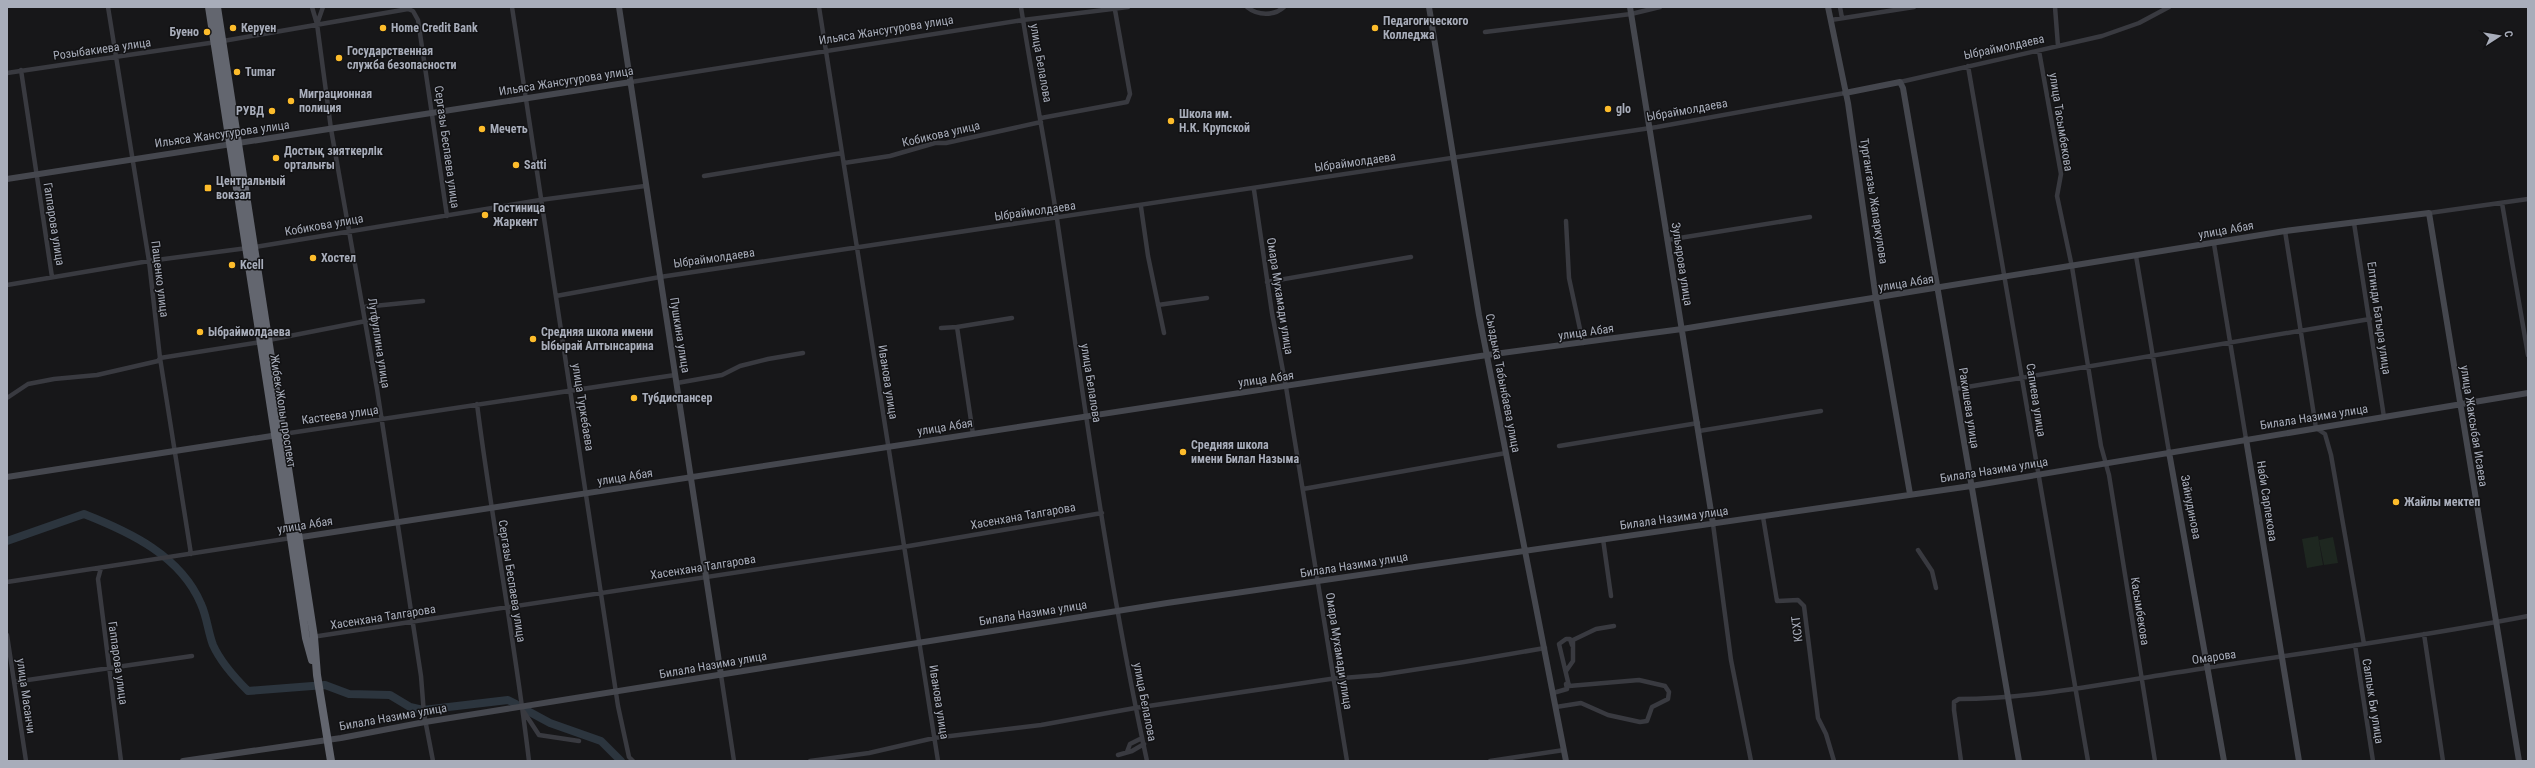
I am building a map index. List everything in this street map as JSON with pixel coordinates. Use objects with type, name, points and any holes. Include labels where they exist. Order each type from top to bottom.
[{"type":"highway","name":"Жибек Жолы проспект","points":[[209,7],[219,42]]},
{"type":"highway","name":"Жибек Жолы проспект","points":[[217,7],[219,42],[234,142],[294,538],[331,761]]},
{"type":"street","name":"Пащенко улица","points":[[108,7],[149,261],[160,358],[192,554]]},
{"type":"street","name":"Лутфуллина улица","points":[[312,7],[317,24],[331,129],[364,307],[382,420],[396,523],[421,676],[425,722],[433,761]]},
{"type":"street","name":"Лутфуллина улица","points":[[317,24],[323,7]]},
{"type":"street","name":"улица Туркебаева","points":[[512,7],[540,200],[603,592],[623,732],[629,757],[633,761]]},
{"type":"street","name":"Пушкина улица","points":[[619,7],[645,186],[677,383],[705,577],[734,761]]},
{"type":"street","name":"Иванова улица","points":[[819,7],[858,248],[903,547],[938,761]]},
{"type":"street","name":"улица Белалова","points":[[1021,7],[1041,120],[1102,513],[1135,708],[1147,761]]},
{"type":"street","name":"Ильяса Жансугурова улица","points":[[7,179],[234,142],[432,114],[1023,20],[1115,10],[1128,7]]},
{"type":"street","points":[[1247,7],[1259,14],[1267,14],[1284,7]]},
{"type":"street","name":"Сыздыка Табынбаева улица","points":[[1430,7],[1487,355],[1554,693],[1566,761]]},
{"type":"street","points":[[1485,32],[1630,10],[1660,7]]},
{"type":"street","name":"Тургангазы Жапаркулова","points":[[1828,7],[1845,92],[1876,299],[1910,494]]},
{"type":"street","points":[[1840,7],[1842,18]]},
{"type":"street","points":[[1831,20],[1914,7]]},
{"type":"street","points":[[2054,7],[2058,46]]},
{"type":"street","name":"Ыбраймолдаева","points":[[556,296],[660,277],[1141,207],[1651,128],[1900,82],[2102,36],[2151,17],[2169,7]]},
{"type":"street","name":"Розыбакиева улица","points":[[7,73],[219,42],[408,9],[413,11]]},
{"type":"street","name":"Кобикова улица","points":[[844,162],[890,156],[935,144],[946,143],[1041,120],[1127,102],[1130,94],[1115,10]]},
{"type":"street","name":"Зульярова улица","points":[[1630,10],[1651,128],[1667,240],[1698,423],[1713,524]]},
{"type":"street","name":"Сергазы Беспаева улица","points":[[413,11],[418,20],[447,216]]},
{"type":"street","name":"улица Тасымбекова","points":[[2039,50],[2060,174],[2057,196],[2072,267],[2088,367]]},
{"type":"street","name":"Сапиева улица","points":[[1968,66],[2006,278],[2037,474],[2088,761]]},
{"type":"street","name":"Гаппарова улица","points":[[21,70],[52,277]]},
{"type":"street","name":"Ракишева улица","points":[[1900,82],[1939,289],[1970,486],[2018,761]]},
{"type":"street","points":[[704,176],[842,153]]},
{"type":"street","name":"Кобикова улица","points":[[7,285],[149,261],[251,247],[540,200],[645,186]]},
{"type":"street","name":"Омара Мухамади улица","points":[[1254,190],[1267,282],[1303,488],[1347,761]]},
{"type":"street","name":"улица Абая","points":[[7,582],[177,558],[192,554],[294,538],[1487,355],[1682,329],[1939,289],[2285,232],[2528,199]]},
{"type":"street","points":[[2502,203],[2528,355]]},
{"type":"street","points":[[1141,207],[1148,256],[1164,333]]},
{"type":"street","name":"улица Жаксыбая Исаева","points":[[2428,213],[2519,761]]},
{"type":"street","points":[[1667,240],[1810,217]]},
{"type":"street","points":[[1566,221],[1570,278],[1583,343]]},
{"type":"street","name":"Елтинди Батыра улица","points":[[2354,223],[2384,417]]},
{"type":"street","points":[[2285,232],[2316,428],[2325,434],[2331,455],[2364,644]]},
{"type":"street","name":"Наби Сарпекова","points":[[2214,244],[2298,761]]},
{"type":"street","name":"Зайнудинова","points":[[2136,256],[2224,761]]},
{"type":"street","points":[[1267,282],[1411,257]]},
{"type":"street","points":[[1158,304],[1207,298]]},
{"type":"street","points":[[364,307],[423,301]]},
{"type":"street","points":[[941,328],[957,327],[1012,318]]},
{"type":"street","points":[[1955,389],[2370,319]]},
{"type":"street","points":[[7,398],[28,384],[54,379],[97,375],[158,361],[160,358],[265,341],[366,321]]},
{"type":"street","points":[[957,327],[973,434]]},
{"type":"street","points":[[677,383],[722,375],[740,366],[803,353]]},
{"type":"street","name":"Касымбекова","points":[[2088,367],[2106,464],[2155,761]]},
{"type":"street","name":"Кастеева улица","points":[[7,477],[176,450],[382,420],[477,404],[675,375]]},
{"type":"street","name":"Билала Назима улица","points":[[183,761],[222,758],[425,722],[617,693],[1119,611],[1526,550],[1970,486],[2528,393]]},
{"type":"street","name":"Сергазы Беспаева улица","points":[[477,404],[490,509],[508,608],[523,708],[529,761]]},
{"type":"street","points":[[1699,431],[1821,411]]},
{"type":"street","points":[[1559,446],[1698,423]]},
{"type":"street","points":[[1303,488],[1506,453]]},
{"type":"street","name":"Хасенхана Талгарова","points":[[310,638],[903,547],[1102,513]]},
{"type":"street","name":"КСХТ","points":[[1762,517],[1777,601],[1798,600],[1804,606],[1818,718],[1826,734],[1834,761]]},
{"type":"street","points":[[1713,524],[1731,660],[1752,761]]},
{"type":"street","points":[[1603,539],[1611,596]]},
{"type":"street","points":[[1918,550],[1932,571],[1936,588]]},
{"type":"street","name":"Гаппарова улица","points":[[101,568],[98,579],[121,761]]},
{"type":"street","name":"Омарова","points":[[1961,761],[1954,702],[1959,699],[2007,697],[2281,658],[2528,616]]},
{"type":"street","points":[[1572,645],[1573,640],[1585,633],[1614,626]]},
{"type":"street","points":[[2424,634],[2443,761]]},
{"type":"street","name":"улица Масанчи","points":[[7,635],[26,761]]},
{"type":"street","points":[[1554,693],[1567,689],[1566,671],[1573,662],[1572,645],[1570,639],[1566,639],[1559,644],[1566,671],[1569,686],[1572,688],[1617,681],[1647,680],[1665,686],[1669,692],[1668,699],[1652,707],[1647,721],[1640,722],[1599,713],[1581,703],[1556,707]]},
{"type":"street","name":"Салпык Би улица","points":[[2355,645],[2373,761]]},
{"type":"street","points":[[810,761],[869,753],[934,738],[987,730],[1014,729],[1135,708],[1464,662],[1545,648]]},
{"type":"street","points":[[14,682],[192,656]]},
{"type":"street","points":[[523,708],[539,735],[579,741]]},
{"type":"street","points":[[1128,752],[1130,744],[1142,738]]},
{"type":"street","points":[[1118,755],[1144,744]]},
{"type":"street","points":[[1490,761],[1564,750]]},
{"type":"shaded area","points":[[2318,536],[2323,565],[2307,568],[2302,539]]},
{"type":"shaded area","points":[[2333,537],[2338,563],[2324,565],[2319,540]]},
{"type":"waterway","points":[[7,541],[84,514],[136,538],[167,559],[181,572],[192,587],[203,609],[211,640],[216,652],[238,681],[248,691],[325,685],[349,694],[390,695],[410,707],[423,710],[508,700],[516,704]]},
{"type":"waterway","points":[[526,710],[550,723],[601,741],[621,761]]},
{"type":"place","name":"Керуен","points":[[233,28]]},
{"type":"place","name":"Home Credit Bank","points":[[383,28]]},
{"type":"place","name":"Педагогического Колледжа","points":[[1375,28]]},
{"type":"place","name":"Буено","points":[[207,32]]},
{"type":"place","name":"Государственная служба безопасности","points":[[339,58]]},
{"type":"place","name":"Tumar","points":[[237,72]]},
{"type":"place","name":"Миграционная полиция","points":[[291,101]]},
{"type":"place","name":"glo","points":[[1608,109]]},
{"type":"place","name":"РУВД","points":[[272,111]]},
{"type":"place","name":"Школа им. Н.К. Крупской","points":[[1171,121]]},
{"type":"place","name":"Мечеть","points":[[482,129]]},
{"type":"place","name":"Достық зияткерлік орталығы","points":[[276,158]]},
{"type":"place","name":"Satti","points":[[516,165]]},
{"type":"place","name":"Центральный вокзал","points":[[208,188]]},
{"type":"place","name":"Гостиница Жаркент","points":[[485,215]]},
{"type":"place","name":"Хостел","points":[[313,258]]},
{"type":"place","name":"Kcell","points":[[232,265]]},
{"type":"place","name":"Ыбраймолдаева","points":[[200,332]]},
{"type":"place","name":"Средняя школа имени Ыбырай Алтынсарина","points":[[533,339]]},
{"type":"place","name":"Тубдиспансер","points":[[634,398]]},
{"type":"place","name":"Средняя школа имени Билал Назыма","points":[[1183,452]]},
{"type":"place","name":"Жайлы мектеп","points":[[2396,502]]}]
